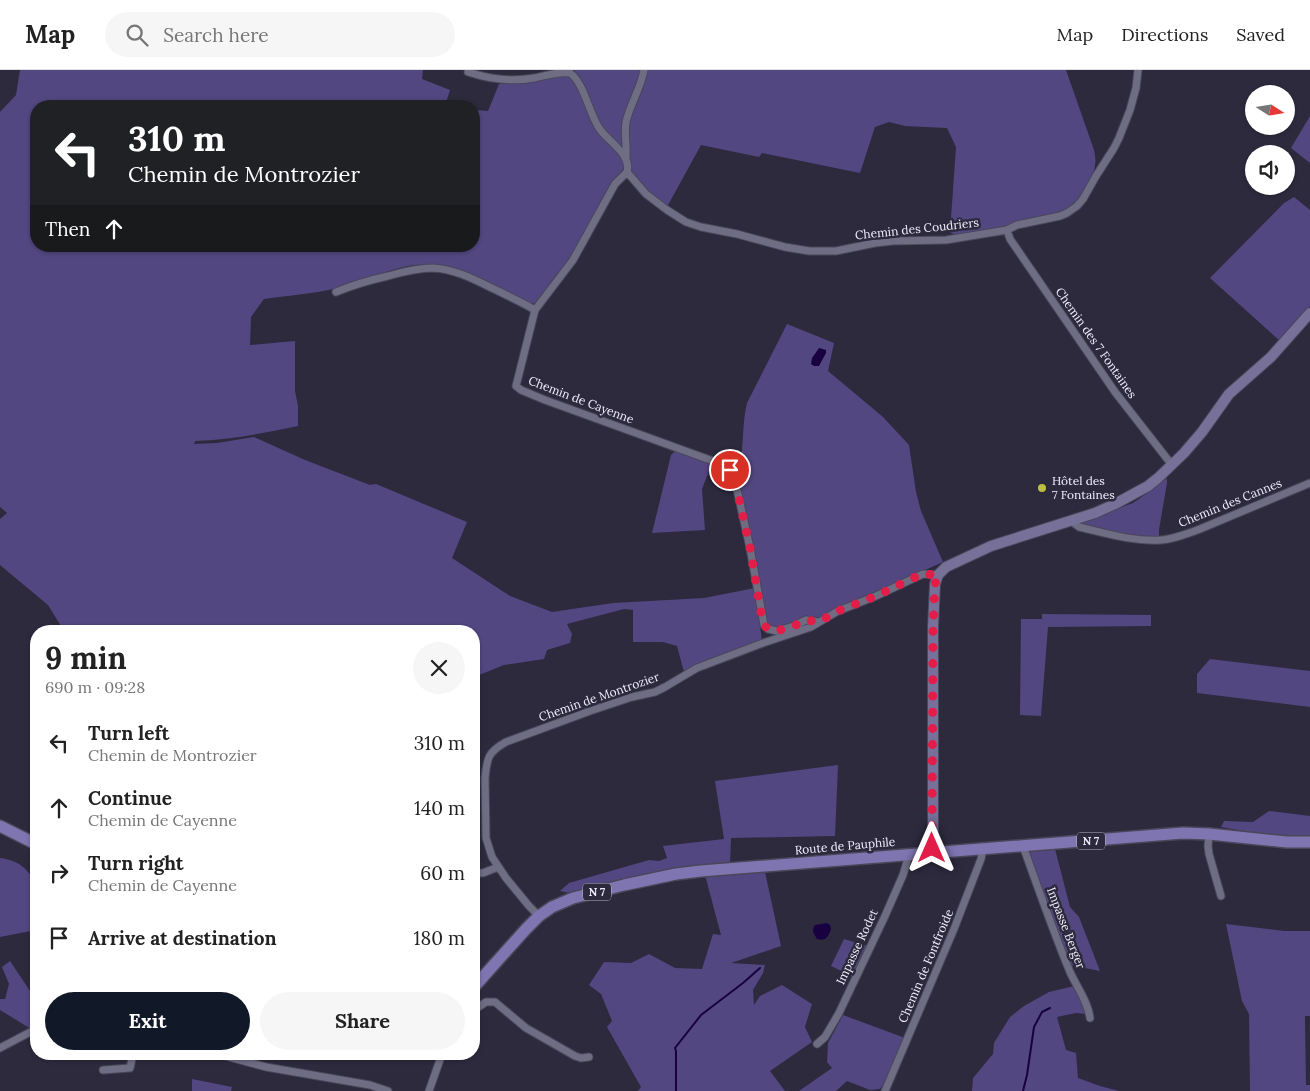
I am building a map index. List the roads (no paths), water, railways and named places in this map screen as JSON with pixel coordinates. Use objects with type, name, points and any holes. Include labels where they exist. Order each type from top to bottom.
[{"type":"main road","points":[[0,826],[30,838]]},
{"type":"main road","name":"Route de Pauphile","points":[[539,916],[552,907],[573,898],[676,874],[701,871],[1183,833],[1287,842],[1310,842]]},
{"type":"main road","name":"N 7","points":[[480,980],[539,916]]},
{"type":"street","points":[[626,157],[626,120],[639,89],[644,70]]},
{"type":"street","name":"Chemin des Coudriers","points":[[627,172],[646,194],[666,210],[686,222],[798,250],[836,251],[875,243],[946,240],[1007,230],[1060,216],[1077,206],[1083,199],[1114,148],[1125,125],[1136,88],[1138,70]]},
{"type":"street","points":[[468,72],[486,78],[512,80],[529,79],[557,73],[570,74],[578,80],[590,112],[601,131],[626,157],[628,163],[627,172]]},
{"type":"street","name":"Chemin de Cayenne","points":[[627,172],[614,184],[573,260],[535,310],[516,386],[545,400],[724,465],[734,476],[764,625],[768,629],[777,631],[806,620],[819,622]]},
{"type":"street","name":"Chemin des 7 Fontaines","points":[[1007,230],[1010,239],[1115,392],[1172,465]]},
{"type":"street","points":[[336,292],[355,284],[414,270],[432,268],[455,272],[526,304],[535,310]]},
{"type":"street","points":[[932,853],[933,627],[935,584],[938,575],[946,567],[991,546],[1096,513],[1148,486],[1195,441],[1235,387],[1271,357],[1310,312]]},
{"type":"street","name":"Chemin des Cannes","points":[[1071,521],[1079,528],[1138,539],[1161,540],[1182,536],[1310,483]]},
{"type":"street","name":"Chemin de Montrozier","points":[[539,916],[498,867],[492,857],[486,838],[485,778],[488,760],[491,753],[497,747],[590,711],[632,697],[655,692],[697,668],[811,627],[838,611],[876,596],[922,574],[938,575]]},
{"type":"street","points":[[1209,834],[1209,854],[1220,896]]},
{"type":"street","name":"Impasse Berger","points":[[1023,846],[1065,958],[1089,1010],[1090,1018]]},
{"type":"street","name":"Chemin de Fontfroide","points":[[885,1091],[954,928],[981,859],[983,849]]},
{"type":"street","name":"Impasse Rodet","points":[[817,1044],[825,1036],[839,1012],[885,916],[903,875],[909,855]]},
{"type":"street","points":[[480,873],[498,867]]},
{"type":"street","points":[[480,1006],[486,1002],[495,1002],[526,1028],[575,1056],[581,1058],[589,1057]]},
{"type":"street","points":[[0,1048],[30,1032]]},
{"type":"street","points":[[103,1070],[130,1068],[131,1060]]},
{"type":"street","points":[[240,1060],[266,1067],[370,1085],[388,1091]]},
{"type":"street","points":[[428,1091],[440,1060]]},
{"type":"waterway","points":[[676,1091],[675,1048],[701,1015],[760,968]]},
{"type":"waterway","points":[[1023,1091],[1034,1027],[1042,1012],[1050,1008]]},
{"type":"place","name":"Hôtel des 7 Fontaines","points":[[1042,488]]}]
